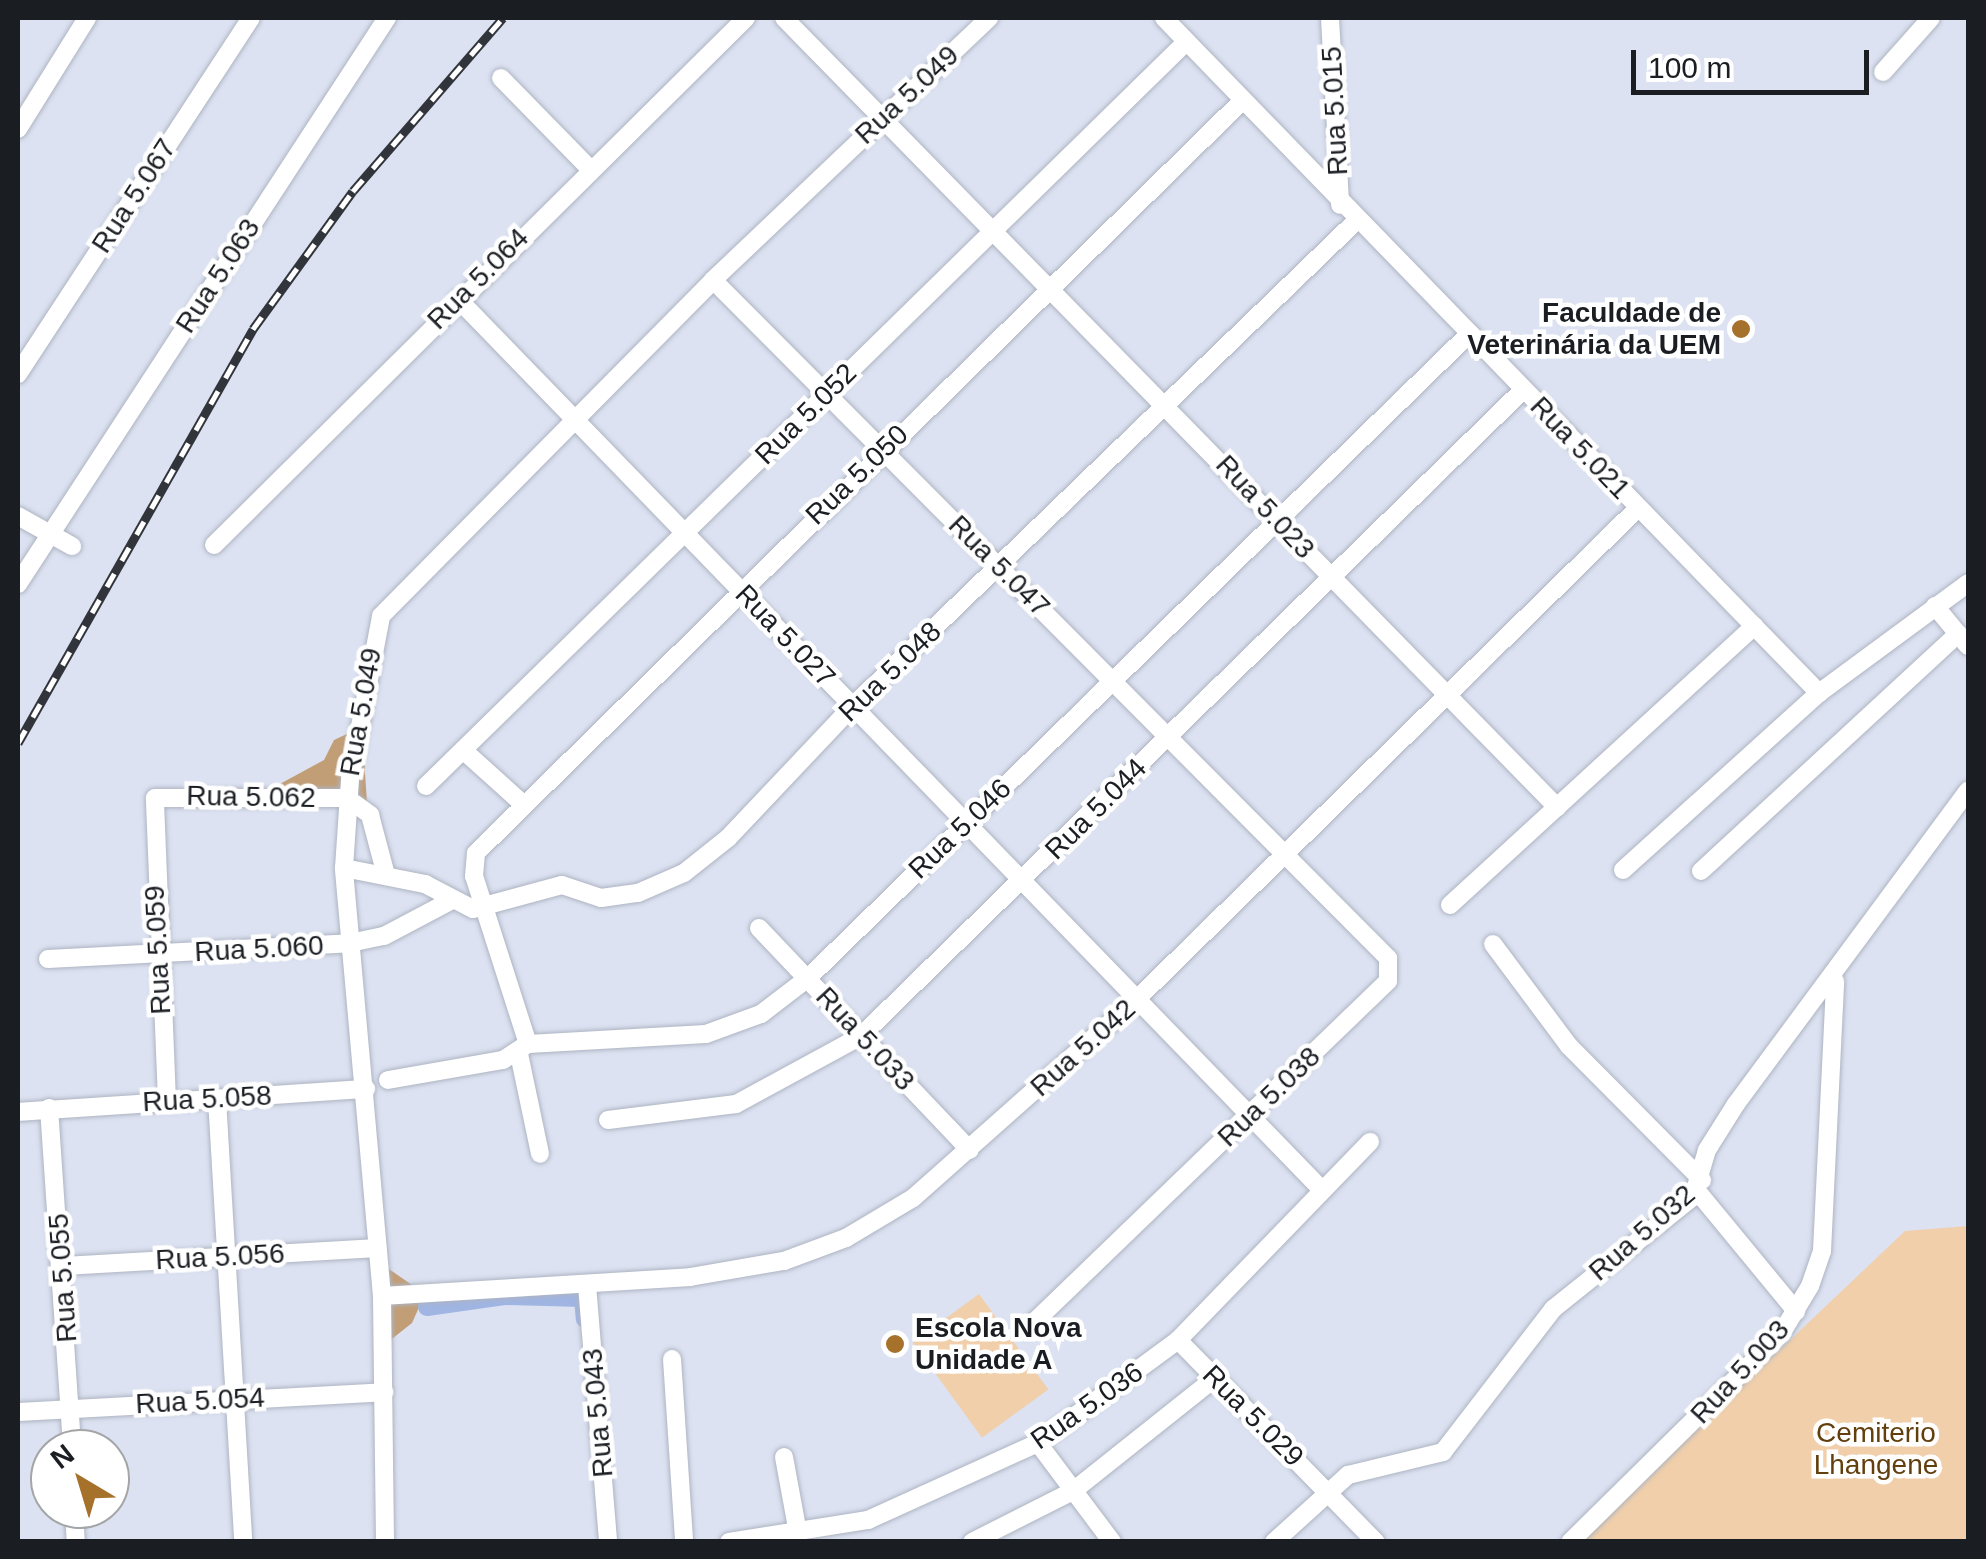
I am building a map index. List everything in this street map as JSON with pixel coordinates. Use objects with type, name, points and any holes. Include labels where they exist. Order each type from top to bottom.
[{"type":"street","points":[[18,129],[87,18]]},
{"type":"street","name":"Rua 5.067","points":[[18,374],[251,18]]},
{"type":"street","name":"Rua 5.063","points":[[18,584],[387,18]]},
{"type":"street","name":"Rua 5.064","points":[[214,545],[590,168],[746,18]]},
{"type":"street","name":"Rua 5.023","points":[[784,18],[991,229],[1053,286],[1442,694],[1557,807]]},
{"type":"street","name":"Rua 5.049","points":[[386,1542],[382,1296],[344,868],[347,798],[381,616],[713,280],[989,18]]},
{"type":"street","name":"Rua 5.021","points":[[1164,18],[1355,222],[1470,334],[1819,693]]},
{"type":"street","name":"Rua 5.015","points":[[1330,18],[1340,205]]},
{"type":"street","points":[[1883,72],[1931,18]]},
{"type":"street","name":"Rua 5.052","points":[[426,786],[991,229],[1186,43]]},
{"type":"street","points":[[502,78],[590,168]]},
{"type":"street","name":"Rua 5.050","points":[[486,908],[474,876],[476,853],[739,589],[1242,100]]},
{"type":"street","name":"Rua 5.048","points":[[344,868],[386,875],[450,901],[486,908],[562,885],[601,898],[638,892],[684,873],[728,838],[853,706],[1355,222]]},
{"type":"street","name":"Rua 5.047","points":[[713,280],[1284,854]]},
{"type":"street","name":"Rua 5.027","points":[[458,299],[574,423],[1138,997],[1320,1188]]},
{"type":"street","name":"Rua 5.046","points":[[388,1080],[524,1049],[706,1034],[761,1014],[808,978],[1470,334]]},
{"type":"street","name":"Rua 5.044","points":[[608,1120],[736,1104],[860,1036],[1024,881],[1330,576],[1524,390]]},
{"type":"street","name":"Rua 5.042","points":[[382,1296],[587,1285],[784,1261],[846,1238],[913,1198],[1138,997],[1442,694],[1638,508]]},
{"type":"street","points":[[18,516],[72,546]]},
{"type":"street","points":[[1622,870],[1819,693],[1968,584]]},
{"type":"street","points":[[1701,871],[1963,640],[1935,606]]},
{"type":"street","points":[[1450,905],[1755,626]]},
{"type":"street","points":[[463,750],[523,804]]},
{"type":"street","name":"Rua 5.032","points":[[1274,1542],[1329,1492],[1366,1467],[1443,1452],[1553,1309],[1700,1186],[1707,1150],[1736,1104],[1835,981],[1968,791]]},
{"type":"street","name":"Rua 5.062","points":[[155,798],[347,798]]},
{"type":"street","name":"Rua 5.059","points":[[155,798],[156,955],[168,1101]]},
{"type":"street","points":[[347,798],[370,815],[386,875]]},
{"type":"street","name":"Rua 5.038","points":[[1027,1329],[1252,1114],[1390,974],[1388,958],[1284,854]]},
{"type":"street","name":"Rua 5.060","points":[[48,958],[350,943],[384,936],[450,901]]},
{"type":"street","points":[[486,908],[524,1049],[540,1154]]},
{"type":"street","name":"Rua 5.033","points":[[759,928],[970,1150]]},
{"type":"street","points":[[1493,944],[1580,1060],[1700,1186],[1796,1312]]},
{"type":"street","name":"Rua 5.003","points":[[1570,1542],[1796,1312],[1822,1251],[1835,981]]},
{"type":"street","name":"Rua 5.058","points":[[18,1112],[366,1089]]},
{"type":"street","points":[[217,1099],[243,1542]]},
{"type":"street","name":"Rua 5.055","points":[[48,1108],[64,1266],[72,1429]]},
{"type":"street","name":"Rua 5.036","points":[[730,1542],[868,1520],[938,1494],[1038,1443],[1178,1340],[1320,1188],[1370,1142]]},
{"type":"street","name":"Rua 5.056","points":[[64,1266],[376,1248]]},
{"type":"street","name":"Rua 5.043","points":[[587,1285],[608,1542]]},
{"type":"street","name":"Rua 5.029","points":[[1178,1340],[1376,1542]]},
{"type":"street","points":[[672,1359],[684,1542]]},
{"type":"street","points":[[972,1542],[1073,1490],[1215,1378]]},
{"type":"street","name":"Rua 5.054","points":[[18,1412],[384,1392]]},
{"type":"street","points":[[1038,1443],[1112,1542]]},
{"type":"street","points":[[784,1457],[798,1533]]},
{"type":"green space","name":"Cemiterio Lhangene","points":[[1968,1226],[1968,1541],[1577,1542],[1905,1231]]},
{"type":"green space","points":[[979,1294],[1048,1389],[982,1438],[913,1342]]},
{"type":"shaded area","points":[[362,727],[367,803],[275,807],[278,785],[324,760],[334,740]]},
{"type":"shaded area","points":[[386,1267],[425,1294],[412,1323],[388,1342]]},
{"type":"waterway","points":[[427,1307],[504,1296],[583,1298],[585,1319]]},
{"type":"railway","points":[[18,743],[253,329],[353,191],[503,18]]},
{"type":"place","name":"Faculdade de Veterinária da UEM","points":[[1741,329]]},
{"type":"place","name":"Escola Nova Unidade A","points":[[895,1344]]}]
